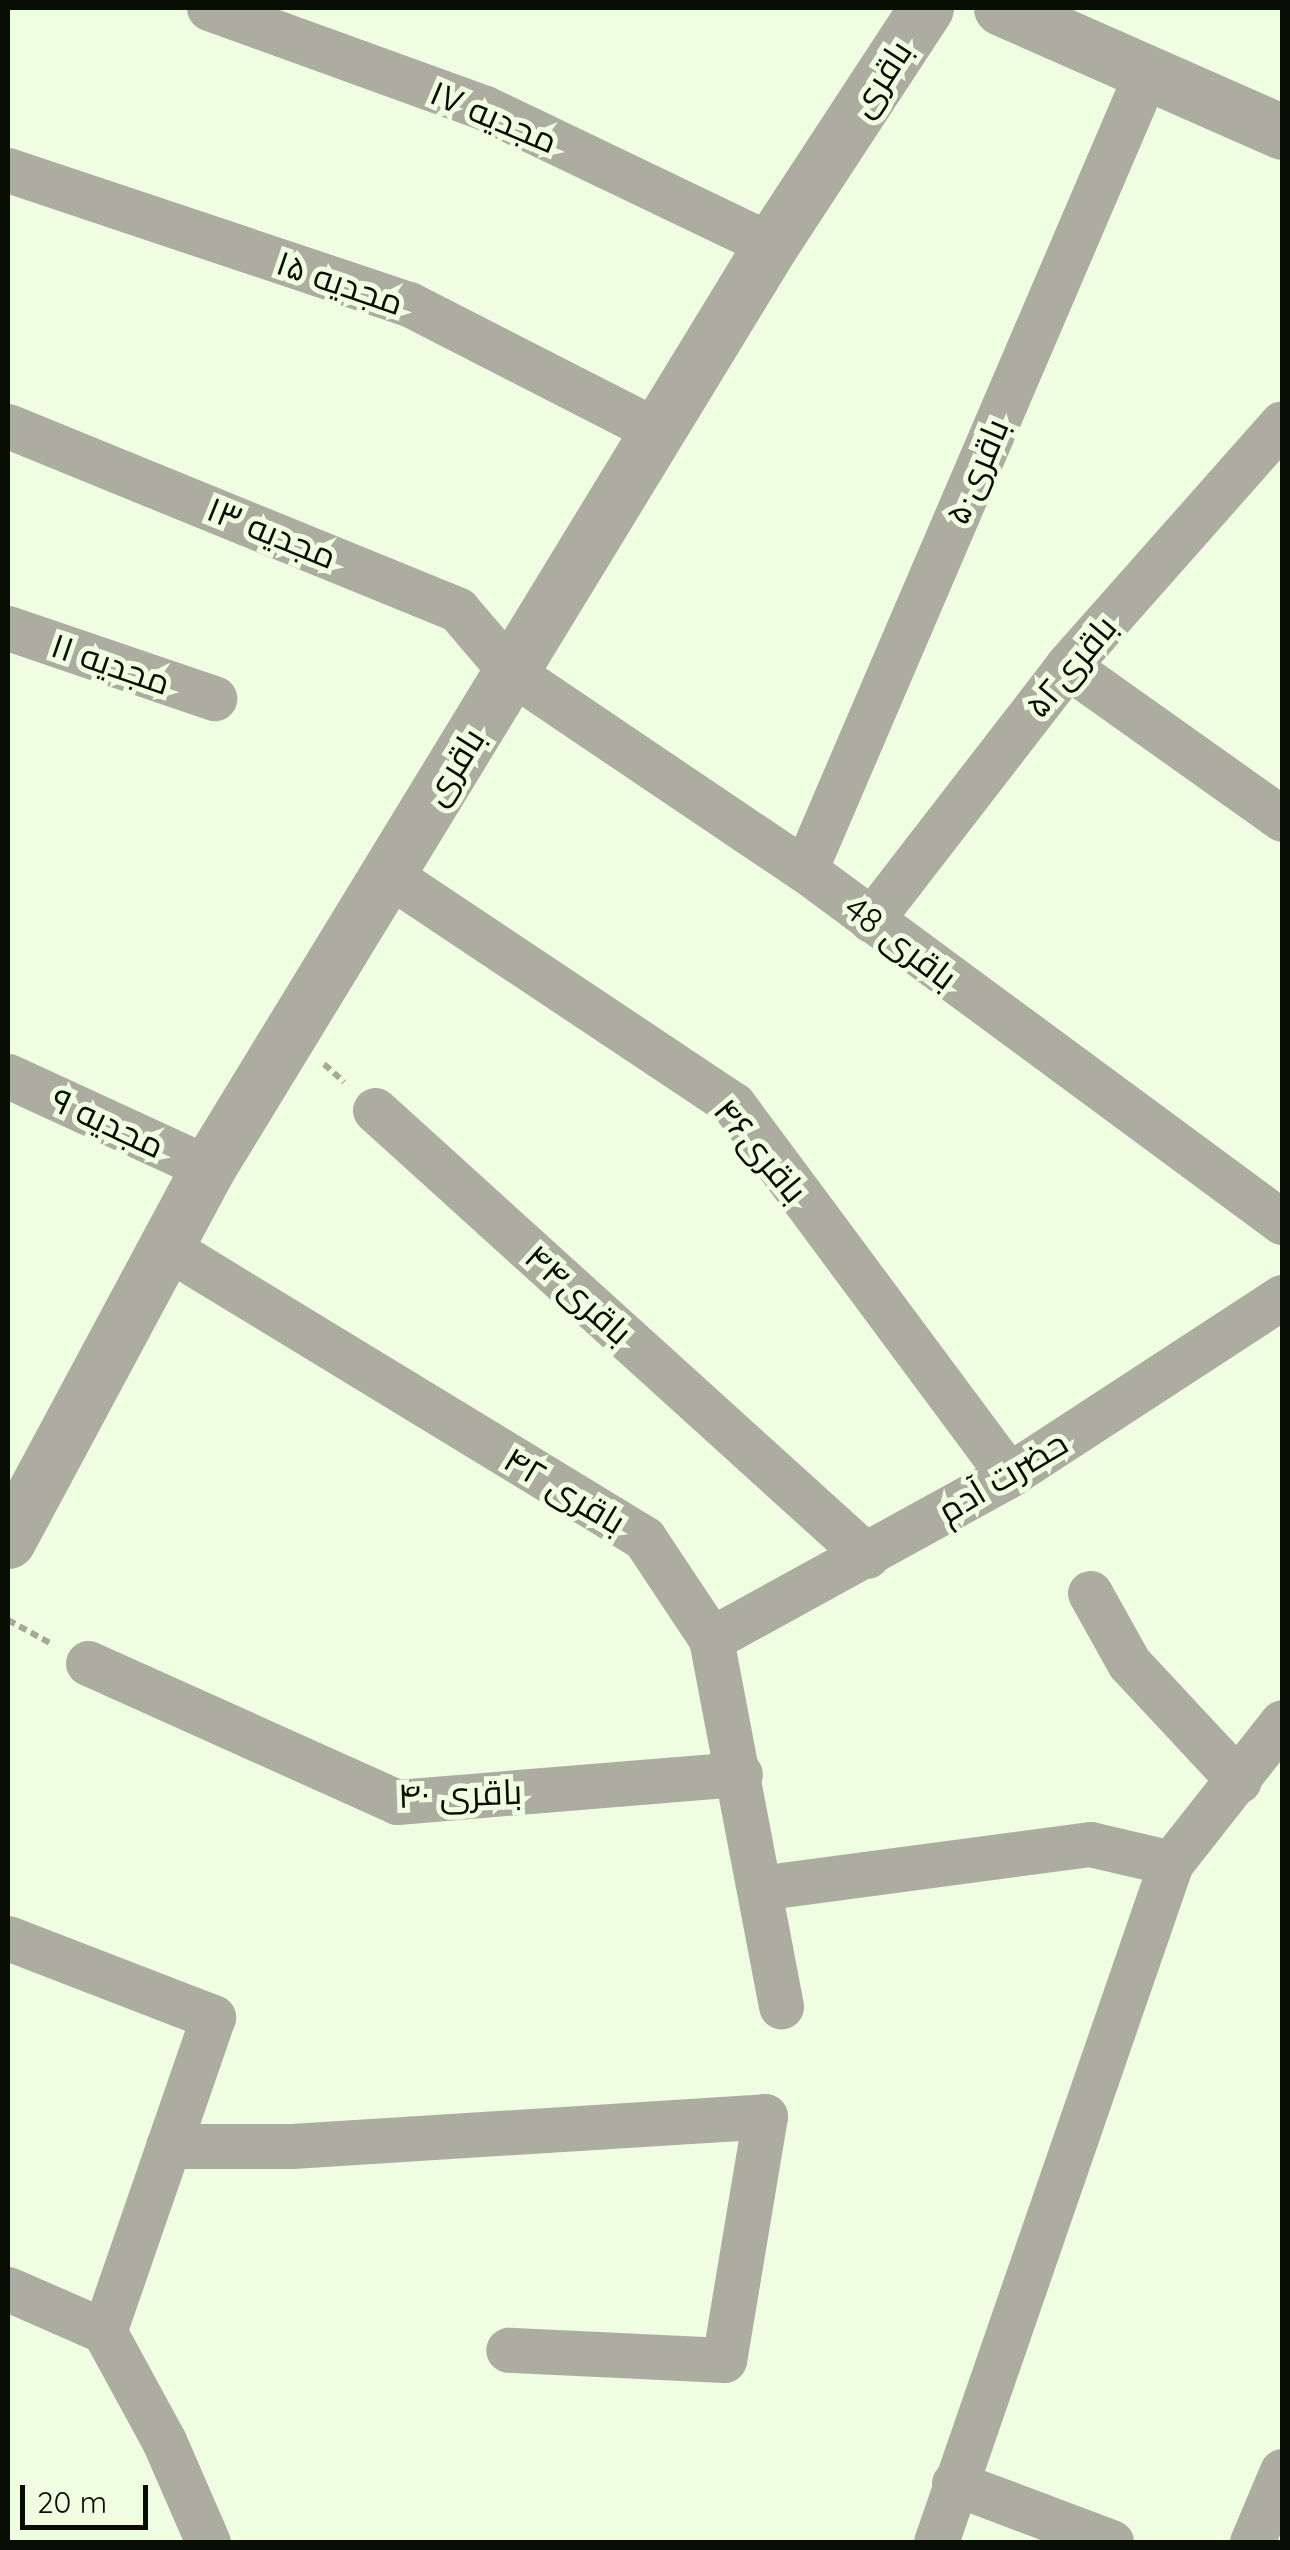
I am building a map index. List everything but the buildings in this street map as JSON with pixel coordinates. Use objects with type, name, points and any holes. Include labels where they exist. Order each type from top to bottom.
[{"type":"street","name":"مجدیه ۱۷","points":[[208,8],[485,108],[770,245]]},
{"type":"street","name":"باقری","points":[[8,1542],[208,1168],[770,245],[926,8]]},
{"type":"street","points":[[1001,8],[1282,132]]},
{"type":"street","name":"باقری۵۰","points":[[805,870],[1147,72]]},
{"type":"street","name":"مجدیه ۱۵","points":[[8,170],[409,304],[657,431]]},
{"type":"street","name":"مجدیه ۱۳","points":[[8,426],[458,610],[511,672]]},
{"type":"street","name":"باقری۵۲","points":[[871,920],[1067,666],[1282,426]]},
{"type":"street","name":"مجدیه ۱۱","points":[[8,628],[214,698]]},
{"type":"street","points":[[1067,666],[1282,820]]},
{"type":"street","name":"باقری 48","points":[[511,672],[805,870],[1282,1222]]},
{"type":"street","name":"باقری۴۶","points":[[386,873],[733,1104],[1009,1474]]},
{"type":"street","name":"مجدیه ۹","points":[[8,1076],[208,1168]]},
{"type":"street","name":"باقری۴۴","points":[[375,1110],[867,1556]]},
{"type":"street","name":"باقری ۴۲","points":[[166,1247],[644,1538],[710,1639],[740,1774],[781,2006]]},
{"type":"street","name":"حضرت آدم","points":[[710,1639],[867,1556],[1009,1474],[1282,1297]]},
{"type":"street","points":[[1090,1593],[1130,1663],[1239,1781]]},
{"type":"street","name":"باقری ۴۰","points":[[88,1664],[397,1802],[740,1774]]},
{"type":"street","points":[[936,2542],[1172,1863],[1282,1722]]},
{"type":"street","points":[[760,1888],[1090,1844],[1172,1863]]},
{"type":"street","points":[[8,1938],[212,2017],[104,2331]]},
{"type":"street","points":[[168,2146],[292,2146],[765,2116],[724,2360],[508,2350]]},
{"type":"street","points":[[8,2289],[104,2331],[164,2441],[208,2542]]},
{"type":"street","points":[[1252,2542],[1282,2471]]},
{"type":"street","points":[[954,2483],[1111,2542]]},
{"type":"path","points":[[290,1033],[375,1110]]}]
